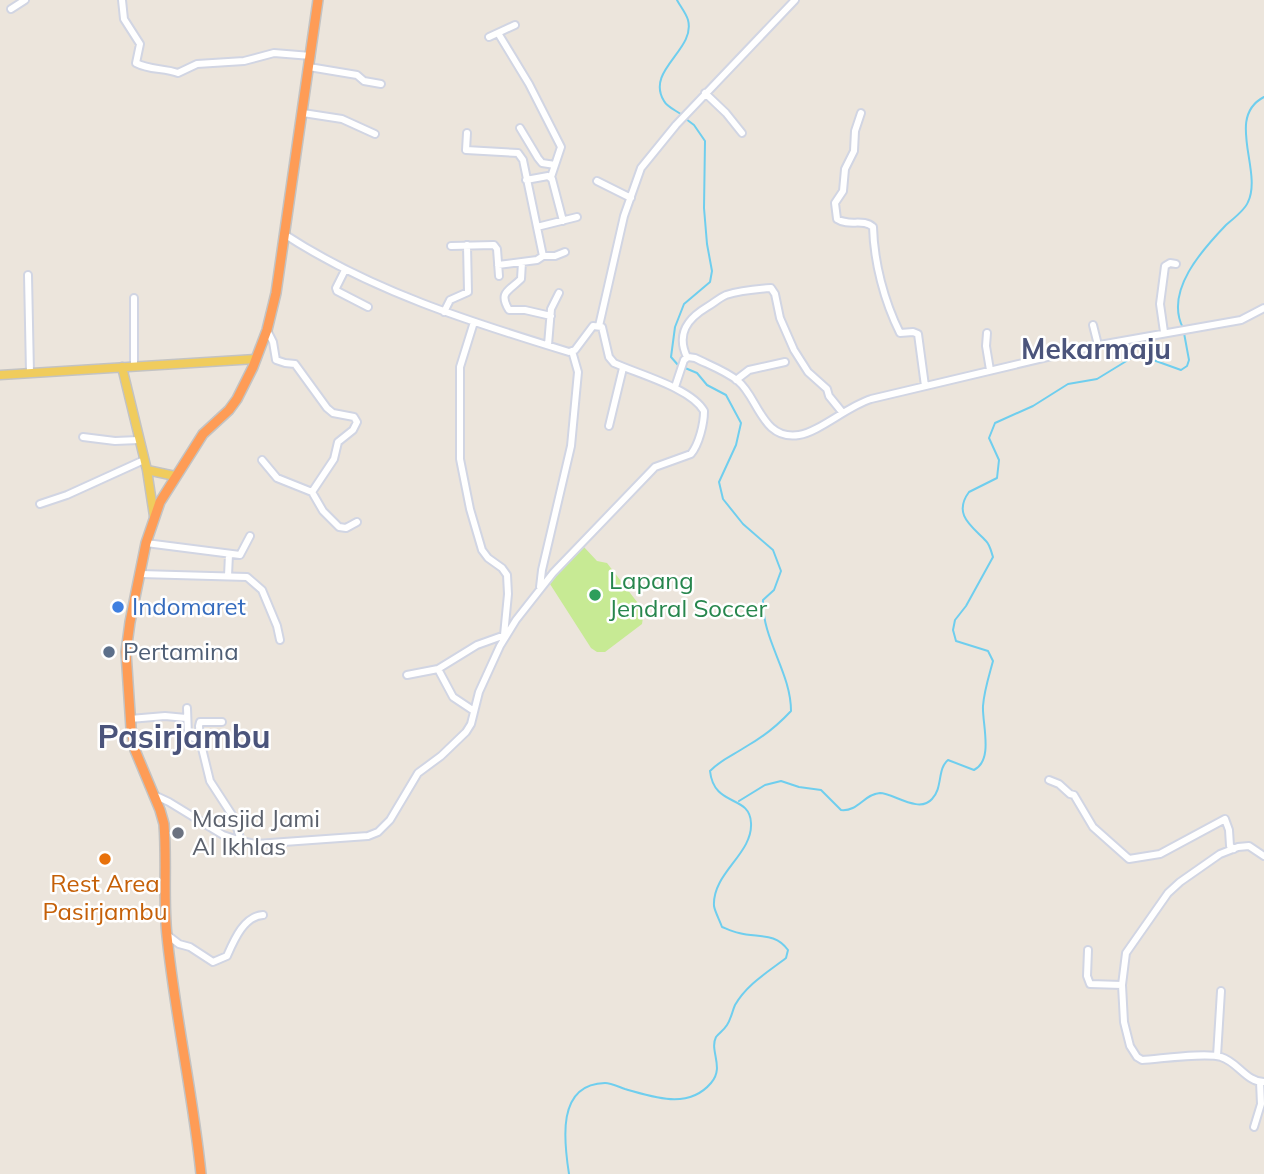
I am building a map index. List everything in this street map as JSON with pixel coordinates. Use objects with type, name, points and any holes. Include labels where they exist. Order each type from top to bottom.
[{"type":"highway","points":[[201,1174],[195,1118],[166,934],[165,839],[160,810],[135,750],[125,652],[146,543],[154,516],[175,477],[210,425],[229,410],[237,398],[267,330],[276,293],[318,0]]},
{"type":"main road","points":[[0,374],[256,359]]},
{"type":"main road","points":[[122,368],[147,470],[154,516]]},
{"type":"main road","points":[[147,470],[175,477]]},
{"type":"street","points":[[11,9],[24,0]]},
{"type":"street","points":[[122,0],[125,23],[140,44],[136,63],[147,68],[165,68],[178,73],[197,64],[244,61],[274,53],[381,84]]},
{"type":"street","points":[[599,326],[624,216],[642,168],[705,93],[795,0]]},
{"type":"street","points":[[489,37],[515,25]]},
{"type":"street","points":[[498,33],[529,83],[561,147],[551,177],[563,220]]},
{"type":"street","points":[[705,93],[742,133]]},
{"type":"street","points":[[861,113],[855,131],[854,151],[845,169],[843,191],[835,203],[837,219],[849,223],[865,222],[873,227],[873,247],[884,292],[900,333],[903,335],[913,332],[919,337],[925,386]]},
{"type":"street","points":[[303,114],[342,119],[375,134]]},
{"type":"street","points":[[520,128],[542,163],[555,165]]},
{"type":"street","points":[[467,133],[466,150],[513,153],[521,156]]},
{"type":"street","points":[[527,142],[521,156],[543,256]]},
{"type":"street","points":[[526,180],[551,177]]},
{"type":"street","points":[[597,181],[631,198]]},
{"type":"street","points":[[537,227],[577,217]]},
{"type":"street","points":[[284,234],[345,270],[444,312],[572,351]]},
{"type":"street","points":[[444,312],[450,300],[468,292],[467,245]]},
{"type":"street","points":[[451,246],[494,245],[498,249],[499,276]]},
{"type":"street","points":[[498,265],[537,260],[543,256],[555,256],[565,252]]},
{"type":"street","points":[[522,262],[521,279],[505,293],[505,305],[509,310],[525,310],[551,316]]},
{"type":"street","points":[[1164,332],[1160,304],[1165,266],[1176,264]]},
{"type":"street","points":[[345,270],[337,291],[368,307]]},
{"type":"street","points":[[28,275],[30,373]]},
{"type":"street","points":[[675,387],[685,360],[681,345],[684,328],[693,316],[727,295],[771,288],[794,350],[808,372],[827,389],[842,412]]},
{"type":"street","points":[[548,345],[552,304],[559,292]]},
{"type":"street","points":[[134,298],[134,367]]},
{"type":"street","points":[[685,360],[695,358],[736,380],[768,425],[790,435],[804,433],[871,398],[1098,345],[1247,319],[1264,308]]},
{"type":"street","points":[[474,322],[460,367],[460,459],[482,550],[507,575],[509,586],[505,634]]},
{"type":"street","points":[[1093,325],[1098,345]]},
{"type":"street","points":[[154,795],[223,835],[256,844],[373,834],[390,820],[418,773],[466,732],[471,724],[479,692],[505,634],[553,573],[655,467],[669,460],[686,457],[695,450],[704,411],[696,401],[675,387],[611,361],[604,331],[599,326],[593,326],[572,351]]},
{"type":"street","points":[[267,330],[273,342],[276,360],[296,364],[332,413],[348,415],[356,420],[353,430],[338,442],[334,459],[312,492]]},
{"type":"street","points":[[988,333],[986,346],[990,370]]},
{"type":"street","points":[[541,589],[544,560],[571,446],[579,372],[572,351]]},
{"type":"street","points":[[736,380],[749,370],[785,362]]},
{"type":"street","points":[[609,426],[623,368]]},
{"type":"street","points":[[83,436],[115,441],[139,440]]},
{"type":"street","points":[[40,504],[67,495],[144,460]]},
{"type":"street","points":[[262,460],[276,478],[312,492],[323,511],[339,527],[346,528],[357,522]]},
{"type":"street","points":[[146,543],[229,554],[242,553],[250,536]]},
{"type":"street","points":[[228,576],[229,554]]},
{"type":"street","points":[[140,574],[247,577],[259,586],[280,640]]},
{"type":"street","points":[[407,675],[438,669],[477,645],[505,634]]},
{"type":"street","points":[[438,669],[453,697],[474,711]]},
{"type":"street","points":[[187,708],[189,737],[200,740]]},
{"type":"street","points":[[130,719],[165,716],[186,718]]},
{"type":"street","points":[[222,722],[201,722],[200,740],[210,781],[234,818],[241,841]]},
{"type":"street","points":[[1049,780],[1059,783],[1074,795],[1093,827],[1129,859],[1160,854],[1225,819],[1230,846],[1234,849]]},
{"type":"street","points":[[1254,1127],[1261,1104],[1262,1082],[1247,1076],[1233,1063],[1217,1056],[1142,1060],[1137,1058],[1126,1032],[1122,985],[1126,953],[1168,893],[1203,865],[1234,849],[1249,846],[1264,856]]},
{"type":"street","points":[[166,934],[213,962],[227,956],[237,936],[252,918],[263,915]]},
{"type":"street","points":[[1088,950],[1087,976],[1090,984],[1122,985]]},
{"type":"street","points":[[1217,1056],[1221,990]]},
{"type":"green space","name":"Lapang Jendral Soccer","points":[[583,546],[597,561],[607,563],[644,611],[642,624],[605,652],[597,652],[591,648],[550,584],[551,579]]},
{"type":"waterway","points":[[677,0],[687,17],[688,31],[685,41],[665,70],[660,90],[665,103],[682,115]]},
{"type":"waterway","points":[[1183,328],[1178,314],[1182,285],[1197,258],[1248,202],[1251,175],[1247,117],[1253,106],[1264,97]]},
{"type":"waterway","points":[[569,1174],[565,1131],[571,1104],[578,1093],[589,1086],[605,1083],[670,1099],[681,1099],[702,1091],[715,1077],[717,1065],[714,1042],[728,1023],[735,1005],[765,973],[786,958],[788,950],[778,940],[737,933],[722,927],[714,906],[719,883],[746,844],[751,823],[745,808],[718,791],[710,771],[765,735],[791,711],[790,697],[764,615],[763,600],[774,590],[781,571],[773,550],[743,524],[723,499],[719,482],[736,445],[741,423],[726,395],[707,385],[697,373],[678,365],[671,357],[675,327],[684,304],[710,282],[712,271],[704,208],[705,141],[694,125],[686,119]]},
{"type":"waterway","points":[[739,801],[765,785],[781,781],[821,790],[841,810],[852,808],[880,793],[913,804],[927,803],[938,790],[942,768],[948,760],[974,770],[980,765],[984,758],[986,741],[984,700],[993,661],[988,651],[956,641],[953,630],[955,620],[966,606],[993,557],[987,543],[966,520],[963,507],[969,492],[997,478],[999,460],[989,438],[995,423],[1033,406],[1068,384],[1097,379],[1133,357],[1142,356],[1181,370],[1187,366],[1189,360],[1184,333]]},
{"type":"place","name":"Lapang Jendral Soccer","points":[[595,595]]},
{"type":"place","name":"Indomaret","points":[[118,607]]},
{"type":"place","name":"Pertamina","points":[[109,652]]},
{"type":"place","name":"Masjid Jami Al Ikhlas","points":[[178,833]]},
{"type":"place","name":"Rest Area Pasirjambu","points":[[105,859]]},
{"type":"district","name":"Mekarmaju","points":[[1096,349]]},
{"type":"district","name":"Pasirjambu","points":[[184,737]]}]
